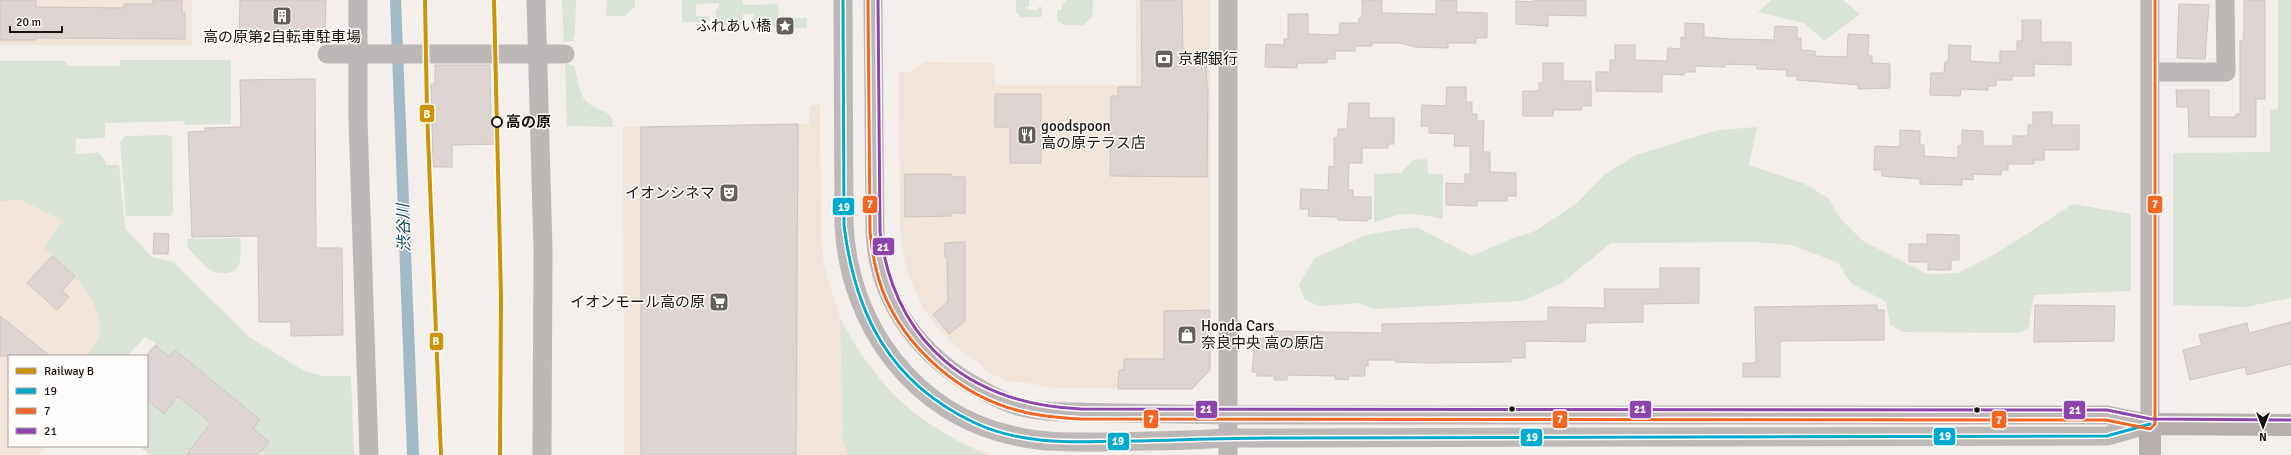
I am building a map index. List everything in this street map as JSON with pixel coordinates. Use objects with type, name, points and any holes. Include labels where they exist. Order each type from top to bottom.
[{"type":"main road","points":[[2150,455],[2150,424],[2291,425]]},
{"type":"street","points":[[358,0],[358,120],[369,455]]},
{"type":"street","points":[[536,0],[543,249],[542,455]]},
{"type":"street","points":[[843,0],[845,248],[857,297],[868,321],[890,357],[924,392],[947,408],[986,427],[1013,436],[1059,442],[1184,442],[1228,446],[2106,436],[2150,424]]},
{"type":"street","points":[[873,0],[875,245],[887,290],[904,322],[917,340],[942,364],[963,379],[998,399],[1026,408],[1069,412],[1229,415],[2107,415],[2150,424]]},
{"type":"street","points":[[1228,0],[1228,446]]},
{"type":"street","points":[[2150,0],[2150,424]]},
{"type":"street","points":[[2150,72],[2226,72],[2225,0]]},
{"type":"street","points":[[327,54],[565,54]]},
{"type":"shaded area","points":[[0,0],[192,0],[192,45],[0,45]]},
{"type":"shaded area","points":[[562,0],[576,0],[575,35],[573,41],[564,42]]},
{"type":"shaded area","points":[[607,0],[635,0],[635,7],[625,16],[606,16]]},
{"type":"shaded area","points":[[682,0],[743,0],[743,5],[778,4],[779,18],[807,18],[807,28],[794,28],[794,23],[778,23],[778,27],[754,27],[754,14],[743,14],[743,25],[716,26],[716,9],[719,9],[719,3],[696,4],[696,16],[709,16],[709,22],[682,22]]},
{"type":"shaded area","points":[[1016,0],[1029,0],[1029,7],[1025,7],[1029,10],[1038,10],[1038,7],[1042,7],[1042,17],[1021,17],[1016,12]]},
{"type":"shaded area","points":[[1067,0],[1093,0],[1092,17],[1083,25],[1064,25],[1057,21],[1057,10],[1061,10],[1062,4]]},
{"type":"shaded area","points":[[1136,0],[1210,0],[1210,370],[1192,389],[1055,388],[1022,382],[1010,382],[987,372],[980,364],[955,346],[935,325],[923,308],[907,271],[900,232],[899,72],[910,72],[924,62],[994,63],[995,85],[1136,85]]},
{"type":"shaded area","points":[[1771,0],[1843,0],[1860,14],[1824,41],[1804,23],[1758,12]]},
{"type":"shaded area","points":[[2278,0],[2291,0],[2291,298],[2245,307],[2173,305],[2173,153],[2270,152],[2270,110],[2278,109]]},
{"type":"shaded area","points":[[120,60],[231,60],[231,124],[185,125],[184,121],[105,123],[105,138],[76,139],[75,154],[98,153],[104,159],[106,165],[119,165],[125,229],[152,257],[173,262],[248,336],[304,371],[322,376],[351,376],[354,455],[263,455],[260,453],[253,428],[260,420],[175,350],[169,357],[155,345],[156,343],[145,337],[128,355],[87,355],[96,343],[99,336],[99,317],[88,294],[81,284],[44,248],[63,221],[21,200],[0,201],[0,61],[64,61],[69,66],[119,66]]},
{"type":"shaded area","points":[[565,64],[574,66],[579,87],[586,102],[606,112],[611,118],[613,127],[567,126]]},
{"type":"shaded area","name":"イオンモール高の原","points":[[810,105],[820,105],[821,239],[824,265],[840,318],[855,346],[886,386],[913,413],[954,440],[992,455],[624,455],[623,127],[809,124]]},
{"type":"shaded area","points":[[1757,127],[1749,165],[1805,184],[1828,198],[1840,218],[1863,241],[1927,274],[1958,273],[1997,253],[2073,204],[2131,214],[2131,291],[2034,295],[2028,329],[2019,333],[1904,332],[1890,325],[1886,302],[1851,283],[1838,263],[1792,245],[1753,242],[1611,243],[1562,283],[1522,301],[1373,309],[1360,303],[1320,306],[1305,300],[1299,285],[1314,258],[1369,234],[1417,227],[1472,256],[1508,240],[1535,231],[1576,204],[1605,174],[1636,155],[1718,130]]},
{"type":"shaded area","points":[[168,135],[172,137],[173,212],[170,216],[126,216],[120,142],[125,136]]},
{"type":"shaded area","points":[[76,139],[76,154],[98,153],[104,159],[106,165],[119,165],[125,229],[152,257],[173,262],[194,282],[128,355],[8,355],[8,447],[46,447],[39,455],[0,455],[0,141]]},
{"type":"shaded area","points":[[1427,159],[1428,174],[1443,174],[1443,219],[1424,215],[1408,214],[1392,216],[1374,223],[1374,174],[1401,173],[1413,160]]},
{"type":"shaded area","points":[[240,238],[241,255],[238,265],[236,269],[225,273],[214,272],[207,268],[188,248],[187,239]]},
{"type":"shaded area","points":[[840,318],[854,343],[869,365],[884,384],[900,400],[938,429],[986,455],[848,455],[841,436],[843,433]]},
{"type":"shaded area","points":[[178,396],[211,423],[186,455],[150,455],[140,447],[148,447],[149,402],[164,414]]},
{"type":"water","name":"渋谷川","points":[[390,0],[401,0],[419,455],[407,455]]},
{"type":"building","points":[[0,0],[36,0],[36,7],[124,8],[124,4],[153,4],[153,0],[182,0],[182,13],[185,13],[185,39],[36,38],[36,40],[0,40]]},
{"type":"building","name":"高の原第2自転車駐車場","points":[[240,0],[326,0],[325,33],[297,33],[297,37],[270,36],[270,32],[239,32]]},
{"type":"building","points":[[1141,0],[1182,0],[1183,55],[1206,55],[1208,88],[1207,177],[1110,176],[1111,96],[1118,96],[1118,87],[1142,87]]},
{"type":"building","points":[[1362,0],[1382,0],[1382,13],[1436,14],[1436,0],[1457,0],[1456,12],[1487,13],[1487,38],[1476,38],[1476,43],[1448,43],[1448,48],[1415,47],[1400,43],[1372,43],[1372,46],[1355,46],[1355,51],[1335,51],[1335,59],[1327,59],[1327,63],[1297,63],[1297,68],[1265,67],[1266,44],[1284,45],[1284,39],[1288,39],[1288,14],[1308,14],[1308,34],[1339,35],[1340,23],[1358,23],[1359,18],[1362,18]]},
{"type":"building","points":[[1534,0],[1586,0],[1586,16],[1548,15],[1548,26],[1516,24],[1516,1],[1533,2]]},
{"type":"building","points":[[2244,0],[2265,0],[2265,99],[2256,99],[2256,137],[2189,137],[2188,107],[2177,107],[2176,90],[2209,90],[2209,117],[2236,117],[2236,114],[2240,114],[2240,41],[2243,41],[2244,31]]},
{"type":"building","points":[[2179,4],[2209,5],[2205,59],[2177,58]]},
{"type":"building","points":[[2022,20],[2041,20],[2041,42],[2071,42],[2071,65],[2034,64],[2034,76],[2012,76],[2012,80],[1996,80],[1996,86],[1988,86],[1988,90],[1961,89],[1960,96],[1930,95],[1931,73],[1944,73],[1945,62],[1948,62],[1949,45],[1971,46],[1970,61],[2000,63],[2000,51],[2017,51],[2017,41],[2022,41]]},
{"type":"building","points":[[1685,23],[1704,24],[1704,37],[1730,39],[1774,40],[1775,26],[1797,27],[1797,38],[1801,38],[1801,50],[1815,51],[1815,56],[1847,57],[1848,34],[1869,35],[1868,56],[1872,56],[1872,63],[1890,64],[1890,88],[1858,89],[1858,85],[1797,80],[1797,76],[1786,76],[1787,70],[1757,69],[1757,65],[1725,64],[1725,67],[1695,66],[1695,72],[1685,72],[1684,75],[1662,74],[1662,92],[1596,91],[1596,72],[1610,72],[1610,60],[1615,60],[1615,45],[1635,45],[1635,60],[1667,61],[1668,48],[1681,49],[1681,37],[1685,38]]},
{"type":"building","points":[[1543,63],[1563,63],[1563,81],[1591,81],[1591,106],[1582,106],[1582,110],[1553,110],[1553,116],[1523,116],[1523,91],[1539,91],[1539,83],[1543,83]]},
{"type":"building","points":[[435,65],[490,65],[491,122],[495,122],[496,144],[452,145],[452,167],[433,167],[431,84],[435,84]]},
{"type":"building","points":[[315,79],[316,248],[342,248],[343,335],[291,336],[291,322],[259,322],[258,236],[192,237],[188,132],[205,131],[205,128],[241,127],[240,80]]},
{"type":"building","points":[[1447,87],[1466,87],[1466,102],[1472,102],[1472,114],[1477,114],[1477,121],[1484,121],[1483,152],[1490,152],[1490,172],[1516,173],[1516,196],[1507,196],[1507,201],[1477,201],[1477,206],[1446,205],[1446,183],[1465,184],[1465,174],[1470,174],[1470,146],[1454,146],[1455,134],[1429,133],[1429,126],[1421,126],[1422,105],[1446,106]]},
{"type":"building","name":"goodspoon 高の原テラス店","points":[[995,94],[1041,94],[1041,163],[1010,163],[1010,127],[995,127]]},
{"type":"building","points":[[1349,103],[1369,103],[1369,118],[1394,118],[1394,144],[1388,144],[1388,148],[1362,148],[1362,163],[1349,163],[1348,190],[1353,190],[1353,197],[1371,197],[1371,219],[1367,219],[1367,221],[1338,220],[1338,217],[1308,216],[1309,209],[1300,209],[1301,189],[1328,190],[1329,166],[1334,167],[1334,138],[1338,138],[1338,129],[1347,129]]},
{"type":"building","points":[[2033,112],[2052,112],[2052,125],[2079,125],[2079,150],[2044,150],[2044,160],[2034,160],[2034,164],[2008,164],[2008,170],[2002,170],[2001,175],[1973,174],[1973,180],[1962,179],[1962,185],[1920,184],[1920,179],[1882,176],[1882,170],[1874,170],[1875,146],[1900,147],[1900,130],[1920,131],[1920,145],[1924,145],[1924,156],[1958,158],[1958,146],[1962,146],[1962,130],[1983,131],[1983,146],[2013,146],[2013,136],[2028,136],[2028,125],[2033,125]]},
{"type":"building","name":"イオンモール高の原","points":[[798,124],[796,455],[641,455],[641,127]]},
{"type":"building","points":[[905,174],[951,174],[951,177],[965,177],[965,213],[951,213],[951,216],[905,217]]},
{"type":"building","points":[[154,233],[169,234],[168,254],[153,254]]},
{"type":"building","points":[[1927,234],[1959,235],[1959,260],[1951,260],[1951,270],[1928,270],[1928,262],[1909,262],[1909,244],[1927,244]]},
{"type":"building","points":[[965,242],[965,321],[949,334],[933,314],[948,302],[947,257],[945,257],[945,243]]},
{"type":"building","points":[[52,256],[75,276],[62,291],[69,297],[57,310],[27,283]]},
{"type":"building","points":[[1660,268],[1699,268],[1699,303],[1643,304],[1643,322],[1586,323],[1585,342],[1525,341],[1525,358],[1511,358],[1511,362],[1430,363],[1396,362],[1396,360],[1368,360],[1368,366],[1365,366],[1365,376],[1349,376],[1348,380],[1335,379],[1335,376],[1287,375],[1287,380],[1274,380],[1274,376],[1257,376],[1257,372],[1252,372],[1255,338],[1274,338],[1274,331],[1382,333],[1382,324],[1548,321],[1548,307],[1605,308],[1604,289],[1660,289]]},
{"type":"building","points":[[1877,305],[1877,310],[1884,310],[1884,340],[1780,341],[1780,377],[1743,377],[1743,363],[1756,363],[1755,307]]},
{"type":"building","points":[[2035,305],[2115,306],[2114,341],[2034,342]]},
{"type":"building","name":"Honda Cars 奈良中央 高の原店","points":[[1210,310],[1210,370],[1192,389],[1118,389],[1119,370],[1124,370],[1124,359],[1164,359],[1164,311]]},
{"type":"building","points":[[0,316],[49,355],[8,355],[0,356]]},
{"type":"building","points":[[2291,322],[2291,364],[2247,375],[2245,367],[2190,380],[2183,350],[2202,345],[2199,335],[2247,323],[2249,333]]},
{"type":"building","points":[[155,345],[169,357],[175,350],[260,420],[253,428],[269,442],[258,455],[186,455],[211,423],[178,396],[164,414],[148,401],[147,355]]},
{"type":"rail line","name":"B","points":[[425,0],[427,112],[441,455]]},
{"type":"rail line","name":"B","points":[[494,0],[501,297],[500,455]]},
{"type":"transit line","name":"19","points":[[843,0],[844,225],[849,258],[857,288],[868,317],[882,343],[899,367],[920,388],[945,407],[975,423],[994,430],[1013,436],[1033,439],[1093,442],[1267,438],[2107,436],[2150,424]]},
{"type":"transit line","name":"7","points":[[868,0],[870,232],[874,260],[882,289],[892,311],[920,350],[938,367],[958,382],[979,395],[1001,405],[1038,415],[1081,419],[2106,420],[2150,429],[2155,424],[2155,0]]},
{"type":"transit line","name":"21","points":[[878,0],[880,232],[888,272],[902,306],[921,336],[944,361],[973,380],[1005,395],[1041,405],[1081,409],[2107,410],[2151,419],[2291,420]]},
{"type":"place","name":"高の原第2自転車駐車場","points":[[282,16]]},
{"type":"place","name":"ふれあい橋","points":[[785,26]]},
{"type":"place","name":"京都銀行","points":[[1164,59]]},
{"type":"place","name":"高の原","points":[[497,122]]},
{"type":"place","name":"goodspoon 高の原テラス店","points":[[1027,135]]},
{"type":"place","name":"イオンシネマ","points":[[729,193]]},
{"type":"place","name":"イオンモール高の原","points":[[719,302]]},
{"type":"place","name":"Honda Cars 奈良中央 高の原店","points":[[1187,335]]}]
